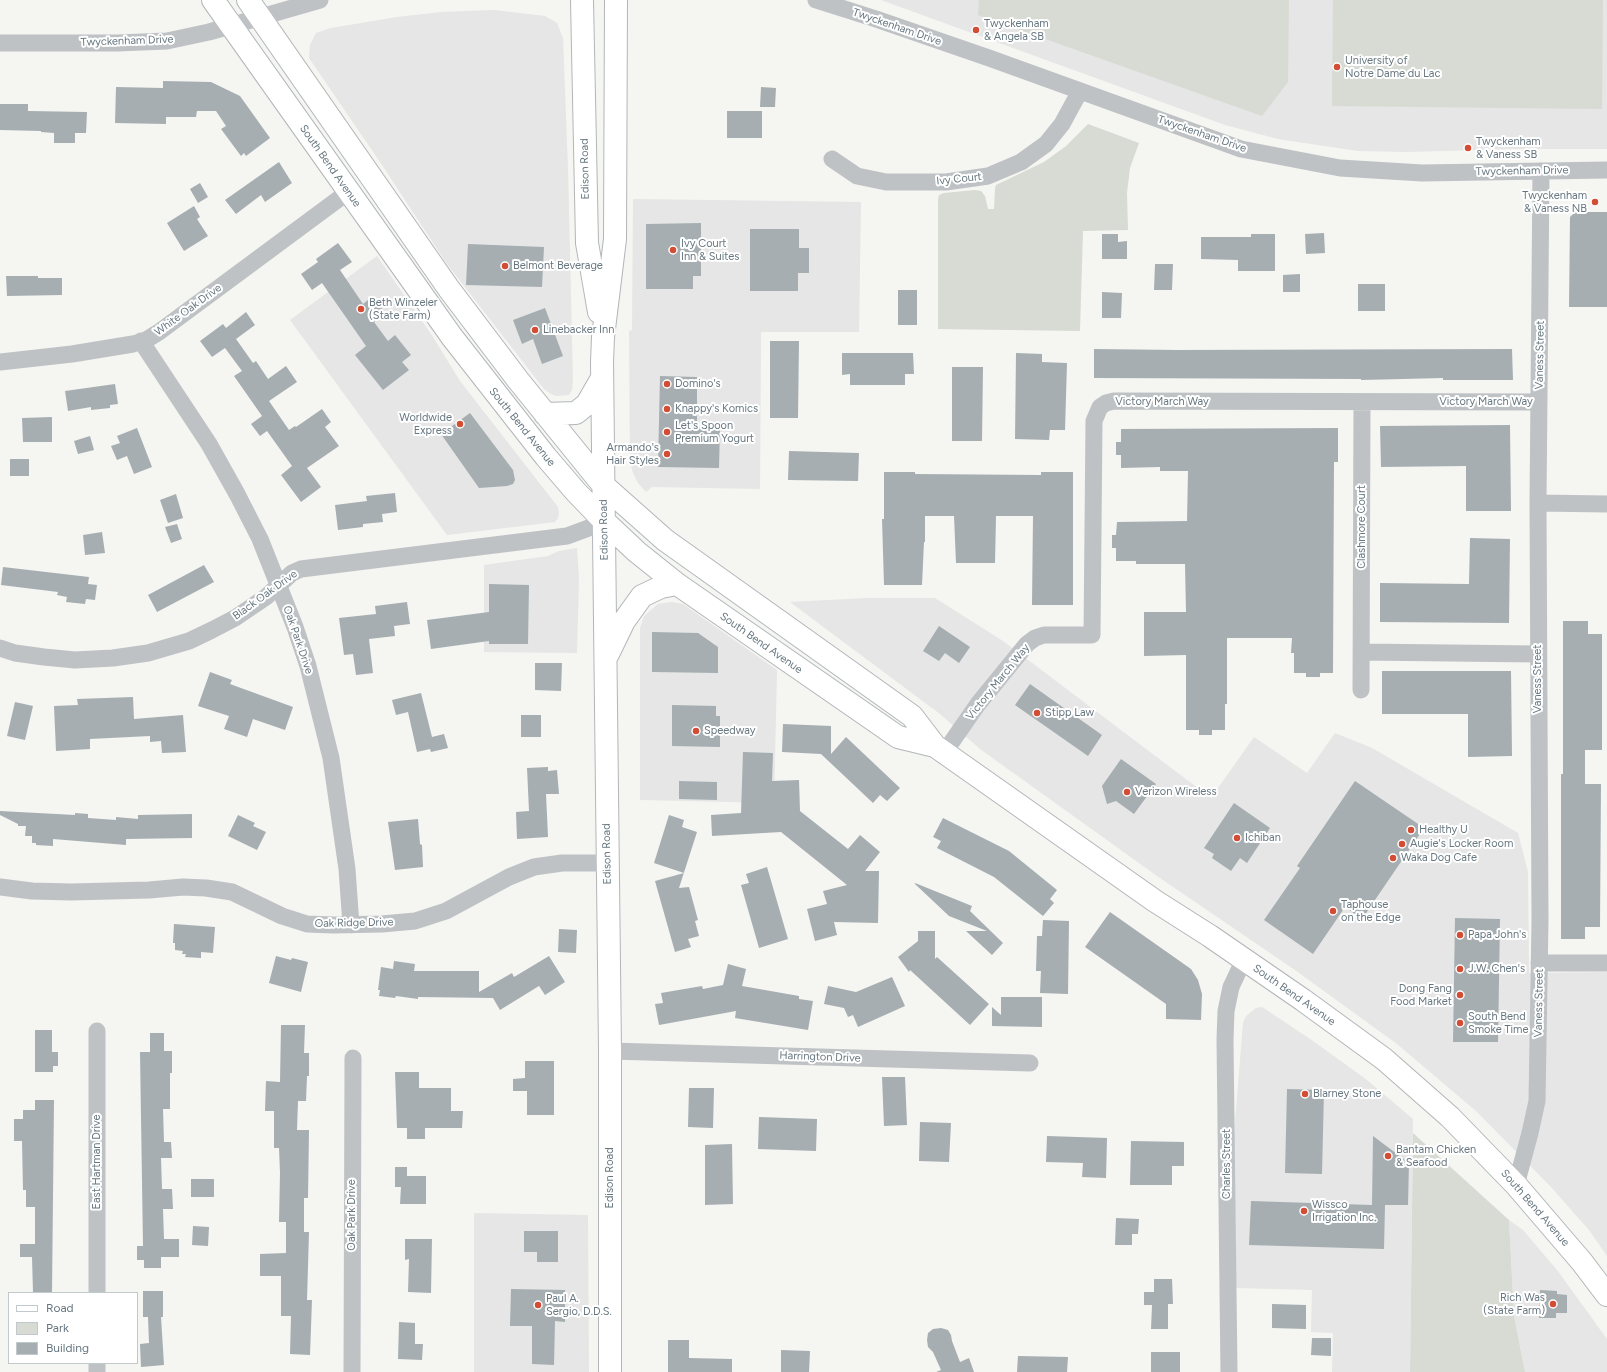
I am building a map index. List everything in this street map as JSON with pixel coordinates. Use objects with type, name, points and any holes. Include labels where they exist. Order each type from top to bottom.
[{"type":"main road","name":"South Bend Avenue","points":[[213,0],[452,337],[546,457],[576,492],[605,522],[637,552],[677,584],[898,737],[939,749]]},
{"type":"main road","name":"South Bend Avenue","points":[[248,0],[448,289],[545,414],[603,485],[665,540],[912,716],[939,749],[1149,897],[1245,960],[1384,1059],[1450,1117],[1516,1185],[1582,1262],[1607,1296]]},
{"type":"main road","name":"Edison Road","points":[[582,0],[587,243],[602,336]]},
{"type":"main road","name":"Edison Road","points":[[610,1372],[610,1051],[602,336],[615,239],[616,0]]},
{"type":"main road","points":[[545,414],[576,413],[587,404],[602,377]]},
{"type":"main road","points":[[605,659],[624,621],[642,596],[661,587],[677,584]]},
{"type":"street","name":"Twyckenham Drive","points":[[0,42],[117,43],[167,41],[194,36],[320,0]]},
{"type":"street","name":"Twyckenham Drive","points":[[816,0],[883,21],[1241,149],[1340,168],[1422,173],[1607,170]]},
{"type":"street","name":"Ivy Court","points":[[832,159],[857,176],[886,182],[946,182],[988,176],[1021,162],[1046,144],[1062,124],[1080,91]]},
{"type":"street","name":"Vaness Street","points":[[1516,1185],[1537,1101],[1540,963],[1538,503],[1540,171]]},
{"type":"street","name":"White Oak Drive","points":[[0,362],[72,354],[141,342],[159,332],[348,192]]},
{"type":"street","name":"Oak Park Drive","points":[[141,342],[209,444],[253,526],[278,584],[308,666],[331,758],[347,869],[351,925]]},
{"type":"street","name":"Victory March Way","points":[[939,749],[1027,644],[1035,638],[1044,635],[1092,635],[1094,421],[1100,407],[1106,403],[1114,401],[1539,402]]},
{"type":"street","name":"Clashmore Court","points":[[1361,690],[1362,402]]},
{"type":"street","points":[[1538,503],[1607,504]]},
{"type":"street","name":"Black Oak Drive","points":[[0,648],[15,653],[75,660],[113,658],[148,653],[189,641],[235,618],[266,597],[278,584],[292,573],[301,569],[567,536],[605,522]]},
{"type":"street","points":[[1361,652],[1538,654]]},
{"type":"street","name":"Oak Ridge Drive","points":[[0,887],[32,891],[71,892],[149,890],[182,887],[206,888],[232,892],[282,916],[307,924],[382,924],[415,921],[446,911],[509,877],[534,867],[562,863],[607,863]]},
{"type":"street","name":"Charles Street","points":[[1229,1372],[1225,1040],[1226,1011],[1231,987],[1245,960]]},
{"type":"street","points":[[1540,963],[1607,963]]},
{"type":"street","name":"East Hartman Drive","points":[[97,1031],[97,1292]]},
{"type":"street","name":"Harrington Drive","points":[[610,1051],[1030,1063]]},
{"type":"street","name":"Oak Park Drive","points":[[352,1372],[353,1058]]},
{"type":"shaded area","name":"University of Notre Dame du Lac","points":[[881,0],[1607,0],[1607,149],[1512,149],[1407,152],[1358,151],[1278,139],[1225,125]]},
{"type":"shaded area","points":[[494,10],[545,16],[557,23],[563,38],[573,380],[572,390],[569,395],[556,396],[544,389],[447,264],[309,58],[310,45],[316,33],[331,28],[397,17],[441,12]]},
{"type":"shaded area","points":[[633,199],[861,202],[859,332],[761,332],[760,489],[652,487],[646,492],[638,483],[633,473],[630,462],[629,331],[632,330]]},
{"type":"shaded area","points":[[377,256],[433,337],[460,381],[558,507],[558,518],[555,522],[447,535],[290,320]]},
{"type":"shaded area","points":[[577,548],[579,579],[577,653],[484,652],[484,565],[548,556],[559,551]]},
{"type":"shaded area","points":[[867,598],[935,598],[1003,641],[1211,798],[1254,737],[1307,773],[1335,733],[1372,748],[1518,833],[1528,872],[1529,973],[1607,972],[1607,1256],[1589,1230],[1551,1187],[1476,1111],[1397,1044],[1295,970],[1157,876],[980,749],[940,714],[790,602]]},
{"type":"shaded area","points":[[671,602],[683,604],[777,670],[774,803],[640,800],[640,628],[644,616],[658,604]]},
{"type":"shaded area","points":[[1262,1007],[1367,1080],[1413,1119],[1410,1372],[1332,1372],[1333,1333],[1311,1332],[1312,1290],[1236,1288],[1234,1134],[1243,1023],[1246,1016],[1256,1008]]},
{"type":"shaded area","points":[[474,1213],[588,1215],[589,1372],[474,1372]]},
{"type":"shaded area","points":[[1509,1220],[1523,1230],[1557,1270],[1607,1339],[1607,1372],[1525,1372],[1514,1316]]},
{"type":"green space","points":[[979,0],[1289,0],[1288,82],[1262,116],[978,15]]},
{"type":"green space","points":[[1333,0],[1603,0],[1602,109],[1332,106]]},
{"type":"green space","points":[[1088,124],[1139,143],[1130,168],[1127,193],[1128,230],[1083,231],[1080,331],[938,329],[939,195],[944,193],[975,190],[981,191],[985,196],[988,209],[994,209],[996,185],[1044,162],[1066,146]]},
{"type":"green space","points":[[1413,1133],[1509,1220],[1514,1316],[1525,1372],[1410,1372]]},
{"type":"building","points":[[163,81],[211,82],[240,96],[270,138],[246,156],[244,153],[241,156],[221,129],[226,126],[216,111],[197,111],[196,117],[166,117],[166,124],[115,123],[116,87],[163,88]]},
{"type":"building","points":[[761,87],[776,88],[775,107],[760,107]]},
{"type":"building","points":[[0,104],[28,104],[28,111],[87,112],[86,133],[75,133],[75,143],[54,143],[54,133],[41,131],[0,130]]},
{"type":"building","points":[[727,111],[762,111],[762,138],[727,138]]},
{"type":"building","points":[[279,162],[292,183],[265,202],[261,195],[236,214],[225,200]]},
{"type":"building","points":[[200,183],[208,197],[198,203],[190,189]]},
{"type":"building","points":[[194,206],[200,217],[197,219],[208,236],[184,251],[167,223]]},
{"type":"building","points":[[1575,212],[1607,212],[1607,307],[1569,307],[1570,217]]},
{"type":"building","name":"Ivy Court Inn & Suites","points":[[701,223],[701,276],[693,276],[693,289],[646,289],[646,224]]},
{"type":"building","points":[[750,229],[799,229],[799,248],[809,248],[809,273],[798,273],[798,291],[750,291]]},
{"type":"building","points":[[1324,233],[1325,253],[1306,254],[1305,234]]},
{"type":"building","points":[[1102,234],[1118,234],[1118,242],[1127,241],[1127,259],[1102,259]]},
{"type":"building","points":[[1251,234],[1275,234],[1275,271],[1238,271],[1238,260],[1201,259],[1201,237],[1251,237]]},
{"type":"building","points":[[338,243],[352,262],[340,270],[363,304],[373,296],[385,313],[374,322],[388,341],[395,335],[411,355],[402,362],[409,370],[383,390],[355,355],[366,346],[322,283],[312,290],[301,274],[318,262],[316,259]]},
{"type":"building","name":"Belmont Beverage","points":[[468,244],[544,247],[542,287],[466,285]]},
{"type":"building","points":[[1155,264],[1173,264],[1172,290],[1154,290]]},
{"type":"building","points":[[1300,274],[1300,292],[1283,292],[1283,275]]},
{"type":"building","points":[[6,276],[62,278],[62,295],[7,296]]},
{"type":"building","points":[[1358,284],[1385,284],[1385,311],[1358,311]]},
{"type":"building","points":[[898,290],[917,290],[917,325],[898,325]]},
{"type":"building","points":[[1102,292],[1122,293],[1121,318],[1102,318]]},
{"type":"building","name":"Linebacker Inn","points":[[545,308],[563,356],[542,364],[533,339],[522,344],[513,320]]},
{"type":"building","points":[[246,312],[255,325],[236,339],[253,363],[256,361],[268,379],[286,366],[297,382],[269,401],[289,430],[295,426],[296,427],[322,409],[331,422],[325,427],[339,446],[307,468],[321,487],[301,502],[281,475],[292,466],[267,431],[260,436],[251,424],[262,416],[234,376],[242,371],[225,348],[212,357],[200,341],[223,324],[226,328]]},
{"type":"building","points":[[770,341],[799,341],[798,418],[770,418]]},
{"type":"building","points":[[1094,349],[1512,349],[1513,380],[1443,380],[1443,378],[1361,380],[1094,378]]},
{"type":"building","points":[[842,353],[913,353],[914,374],[905,374],[905,385],[850,385],[850,374],[842,375]]},
{"type":"building","points":[[1016,353],[1042,354],[1042,362],[1067,363],[1065,430],[1050,430],[1049,440],[1015,439]]},
{"type":"building","points":[[952,367],[983,367],[982,441],[952,441]]},
{"type":"building","points":[[660,376],[697,377],[697,426],[720,427],[719,468],[658,467]]},
{"type":"building","points":[[115,384],[118,404],[110,405],[110,408],[91,410],[91,407],[68,411],[65,391]]},
{"type":"building","points":[[470,413],[513,470],[515,480],[513,484],[507,486],[479,488],[441,434]]},
{"type":"building","points":[[52,417],[52,442],[23,442],[22,418]]},
{"type":"building","points":[[1510,425],[1511,511],[1466,511],[1466,466],[1381,467],[1380,426]]},
{"type":"building","points":[[137,428],[152,467],[134,474],[127,456],[117,460],[111,446],[120,443],[117,436]]},
{"type":"building","points":[[1338,428],[1338,462],[1334,462],[1333,673],[1320,673],[1320,677],[1306,677],[1306,673],[1294,673],[1294,653],[1291,653],[1292,638],[1227,638],[1227,704],[1225,704],[1225,730],[1212,730],[1212,735],[1199,735],[1199,730],[1186,730],[1186,655],[1144,656],[1144,612],[1186,612],[1185,564],[1136,564],[1136,561],[1116,561],[1116,548],[1112,548],[1112,535],[1116,535],[1117,522],[1187,521],[1188,471],[1160,471],[1160,467],[1121,468],[1121,455],[1116,455],[1116,442],[1121,442],[1121,429]]},
{"type":"building","points":[[90,436],[94,450],[78,454],[74,441]]},
{"type":"building","points":[[789,451],[859,453],[858,481],[788,480]]},
{"type":"building","points":[[10,459],[29,459],[29,476],[10,476]]},
{"type":"building","points":[[884,472],[915,472],[915,474],[1041,475],[1041,472],[1073,472],[1073,605],[1032,605],[1033,516],[996,516],[995,563],[956,563],[954,516],[925,516],[922,585],[884,585],[882,519],[884,519]]},
{"type":"building","points":[[395,493],[397,512],[382,514],[383,522],[363,524],[363,527],[338,530],[335,505],[367,501],[366,496]]},
{"type":"building","points":[[176,494],[183,518],[168,523],[160,500]]},
{"type":"building","points":[[177,524],[182,539],[171,543],[165,527]]},
{"type":"building","points":[[102,532],[105,553],[85,555],[83,535]]},
{"type":"building","points":[[1470,538],[1510,539],[1509,623],[1380,622],[1380,583],[1469,584]]},
{"type":"building","points":[[204,565],[214,582],[157,612],[148,595]]},
{"type":"building","points":[[3,567],[89,577],[88,584],[97,585],[95,600],[86,599],[85,604],[66,602],[67,597],[57,595],[58,592],[1,585]]},
{"type":"building","points":[[489,584],[529,585],[528,644],[489,644],[489,641],[431,649],[427,620],[489,612]]},
{"type":"building","points":[[407,602],[410,624],[394,626],[395,636],[369,639],[373,673],[356,675],[353,654],[344,655],[339,618],[376,614],[375,606]]},
{"type":"building","points":[[1563,621],[1588,621],[1588,634],[1602,634],[1602,750],[1585,750],[1585,784],[1601,784],[1600,927],[1585,927],[1585,939],[1561,939]]},
{"type":"building","points":[[939,626],[970,647],[959,663],[945,653],[939,661],[923,651]]},
{"type":"building","points":[[652,632],[698,633],[718,647],[718,673],[652,672]]},
{"type":"building","points":[[535,663],[562,663],[561,691],[535,690]]},
{"type":"building","points":[[1382,671],[1511,671],[1512,756],[1468,757],[1468,714],[1382,714]]},
{"type":"building","points":[[210,672],[232,680],[230,684],[293,707],[285,730],[253,719],[247,737],[224,729],[229,716],[198,706]]},
{"type":"building","points":[[1030,684],[1102,735],[1088,756],[1015,705]]},
{"type":"building","points":[[421,693],[432,737],[444,734],[448,748],[431,752],[430,749],[417,752],[408,712],[396,715],[392,700]]},
{"type":"building","points":[[133,697],[134,719],[183,715],[186,752],[162,753],[161,741],[150,742],[150,736],[90,739],[90,749],[56,751],[54,706],[78,705],[77,699]]},
{"type":"building","points":[[15,702],[33,706],[25,740],[7,736]]},
{"type":"building","name":"Speedway","points":[[672,705],[716,706],[716,716],[720,716],[720,747],[672,746]]},
{"type":"building","points":[[521,715],[541,715],[541,737],[521,737]]},
{"type":"building","points":[[783,724],[831,726],[831,754],[846,737],[900,788],[887,801],[880,795],[873,803],[821,754],[782,752]]},
{"type":"building","points":[[743,752],[773,753],[772,781],[799,780],[800,811],[848,849],[860,835],[880,852],[865,871],[879,871],[878,923],[834,922],[837,935],[815,941],[807,909],[827,904],[823,891],[847,885],[781,832],[712,836],[711,815],[741,813]]},
{"type":"building","name":"Verizon Wireless","points":[[1121,759],[1156,784],[1134,814],[1116,801],[1107,804],[1102,786]]},
{"type":"building","points":[[548,767],[548,771],[557,770],[559,794],[546,794],[548,837],[517,839],[516,812],[529,811],[527,768]]},
{"type":"building","points":[[679,781],[717,782],[717,800],[679,799]]},
{"type":"building","points":[[1355,781],[1424,828],[1362,919],[1345,907],[1313,954],[1264,920],[1300,868],[1297,866]]},
{"type":"building","name":"Ichiban","points":[[1234,803],[1270,828],[1247,863],[1240,858],[1231,871],[1212,858],[1214,854],[1204,848]]},
{"type":"building","points":[[0,811],[75,815],[75,813],[88,814],[88,818],[116,820],[116,817],[138,819],[138,815],[192,814],[192,838],[126,839],[126,845],[53,839],[53,846],[36,845],[36,843],[32,843],[32,836],[25,836],[26,826],[18,826],[18,824],[0,815]]},
{"type":"building","points":[[238,815],[255,823],[253,826],[266,832],[257,850],[228,836]]},
{"type":"building","points":[[669,815],[684,820],[682,827],[697,832],[684,873],[654,863]]},
{"type":"building","points":[[943,818],[1009,851],[1057,890],[1050,899],[1054,903],[1043,916],[994,877],[937,848],[941,841],[933,837]]},
{"type":"building","points":[[418,819],[420,844],[422,845],[423,867],[395,870],[388,822]]},
{"type":"building","points":[[767,867],[788,939],[759,948],[741,885],[749,883],[746,874]]},
{"type":"building","points":[[684,873],[679,888],[689,887],[698,920],[695,921],[699,936],[688,939],[691,947],[675,952],[655,881]]},
{"type":"building","points":[[915,883],[972,906],[970,911],[1003,943],[992,955],[966,931],[987,931],[949,916]]},
{"type":"building","points":[[1110,912],[1191,969],[1198,980],[1202,994],[1201,1020],[1166,1019],[1166,1004],[1085,947]]},
{"type":"building","points":[[1455,918],[1500,919],[1498,1042],[1453,1042]]},
{"type":"building","points":[[1043,920],[1069,921],[1068,994],[1040,993],[1041,971],[1036,971],[1037,936],[1042,936]]},
{"type":"building","points":[[174,924],[215,927],[213,953],[201,952],[201,958],[185,957],[186,954],[182,954],[183,951],[175,950],[175,943],[173,943]]},
{"type":"building","points":[[559,929],[577,930],[576,953],[558,952]]},
{"type":"building","points":[[918,931],[935,931],[935,959],[937,957],[989,1004],[970,1025],[910,970],[909,972],[898,957],[918,941]]},
{"type":"building","points":[[276,956],[308,962],[301,992],[269,983]]},
{"type":"building","points":[[549,956],[565,982],[545,995],[539,986],[500,1010],[493,998],[418,997],[418,999],[396,996],[395,998],[379,996],[380,990],[378,990],[381,967],[393,969],[394,961],[415,964],[414,971],[479,971],[479,992],[512,973],[514,977]]},
{"type":"building","points":[[728,964],[746,969],[742,986],[799,996],[799,999],[813,1001],[808,1030],[735,1018],[736,1011],[659,1025],[655,1004],[663,1003],[661,993],[702,986],[703,989],[723,985]]},
{"type":"building","points":[[892,977],[905,1006],[858,1027],[853,1015],[848,1017],[844,1008],[824,1004],[828,986],[856,992]]},
{"type":"building","points":[[1001,997],[1042,997],[1042,1027],[992,1026],[992,1007],[1001,1015]]},
{"type":"building","points":[[281,1025],[305,1025],[304,1053],[309,1053],[309,1076],[307,1076],[306,1101],[298,1101],[297,1130],[309,1130],[308,1198],[304,1198],[304,1232],[309,1232],[307,1300],[312,1300],[310,1355],[290,1354],[291,1316],[281,1316],[281,1276],[260,1276],[260,1254],[286,1253],[286,1222],[279,1222],[279,1148],[274,1148],[274,1111],[265,1111],[266,1081],[280,1082]]},
{"type":"building","points":[[35,1030],[52,1030],[52,1052],[58,1052],[58,1066],[53,1066],[53,1072],[35,1072]]},
{"type":"building","points":[[150,1033],[164,1033],[164,1051],[172,1051],[172,1073],[170,1073],[170,1109],[163,1109],[164,1142],[171,1142],[172,1158],[161,1158],[162,1189],[172,1189],[173,1209],[163,1209],[164,1239],[179,1239],[179,1257],[161,1257],[161,1268],[144,1268],[144,1260],[137,1260],[137,1246],[143,1246],[140,1052],[150,1052]]},
{"type":"building","points":[[525,1061],[554,1061],[554,1115],[527,1115],[527,1091],[513,1091],[513,1079],[525,1078]]},
{"type":"building","points":[[395,1072],[419,1072],[419,1088],[451,1088],[451,1111],[463,1111],[462,1128],[425,1128],[425,1139],[407,1139],[407,1128],[397,1128]]},
{"type":"building","points":[[882,1077],[905,1077],[907,1125],[884,1126]]},
{"type":"building","points":[[689,1088],[714,1088],[713,1128],[688,1127]]},
{"type":"building","points":[[1287,1089],[1324,1090],[1322,1174],[1285,1173]]},
{"type":"building","points":[[35,1100],[54,1100],[52,1292],[33,1292],[32,1257],[20,1257],[20,1244],[35,1244],[35,1207],[26,1207],[26,1190],[23,1190],[22,1141],[14,1141],[14,1119],[23,1119],[23,1110],[35,1110]]},
{"type":"building","points":[[759,1117],[817,1119],[816,1151],[758,1149]]},
{"type":"building","points":[[920,1122],[951,1123],[949,1162],[919,1161]]},
{"type":"building","points":[[1047,1136],[1107,1138],[1106,1178],[1082,1177],[1083,1163],[1046,1162]]},
{"type":"building","points":[[1373,1136],[1409,1163],[1408,1205],[1385,1205],[1384,1249],[1249,1245],[1251,1201],[1372,1205]]},
{"type":"building","points":[[1131,1141],[1184,1142],[1184,1166],[1172,1166],[1172,1185],[1130,1185]]},
{"type":"building","points":[[732,1144],[733,1204],[705,1205],[705,1145]]},
{"type":"building","points":[[395,1167],[407,1167],[407,1176],[426,1176],[426,1204],[400,1204],[401,1187],[395,1187]]},
{"type":"building","points":[[191,1179],[214,1179],[214,1197],[191,1197]]},
{"type":"building","points":[[1116,1218],[1139,1219],[1138,1234],[1132,1234],[1132,1245],[1115,1245]]},
{"type":"building","points":[[193,1226],[209,1227],[208,1246],[192,1245]]},
{"type":"building","points":[[524,1231],[558,1231],[558,1262],[537,1262],[537,1252],[524,1252]]},
{"type":"building","points":[[405,1239],[432,1239],[431,1293],[408,1292],[409,1259],[405,1260]]},
{"type":"building","points":[[1154,1279],[1172,1279],[1173,1304],[1168,1304],[1168,1329],[1151,1329],[1152,1305],[1144,1305],[1144,1292],[1154,1292]]},
{"type":"building","name":"Paul A. Sergio, D.D.S.","points":[[511,1289],[565,1290],[565,1322],[555,1321],[554,1365],[532,1364],[532,1326],[510,1326]]},
{"type":"building","name":"Rich Was (State Farm)","points":[[1540,1290],[1557,1291],[1557,1294],[1567,1295],[1567,1313],[1556,1313],[1556,1318],[1539,1318]]},
{"type":"building","points":[[143,1291],[163,1291],[163,1317],[161,1317],[164,1365],[141,1367],[140,1344],[149,1343],[148,1317],[143,1317]]},
{"type":"building","points":[[1272,1304],[1306,1305],[1306,1329],[1272,1328]]},
{"type":"building","points":[[399,1322],[415,1323],[415,1344],[423,1344],[422,1360],[398,1359]]},
{"type":"building","points":[[941,1328],[948,1330],[951,1335],[960,1362],[969,1358],[974,1372],[936,1372],[941,1370],[933,1352],[928,1347],[927,1340],[928,1333],[933,1329]]},
{"type":"building","points":[[1312,1338],[1331,1338],[1331,1356],[1311,1355]]},
{"type":"building","points":[[668,1340],[689,1340],[689,1358],[732,1359],[732,1372],[668,1372]]},
{"type":"building","points":[[781,1350],[810,1351],[809,1372],[781,1372]]},
{"type":"building","points":[[1151,1352],[1180,1352],[1180,1372],[1151,1372]]},
{"type":"building","points":[[1018,1356],[1068,1357],[1067,1372],[1017,1372]]},
{"type":"place","name":"Twyckenham & Angela SB","points":[[976,30]]},
{"type":"place","name":"University of Notre Dame du Lac","points":[[1337,67]]},
{"type":"place","name":"Twyckenham & Vaness SB","points":[[1468,148]]},
{"type":"place","name":"Twyckenham & Vaness NB","points":[[1595,202]]},
{"type":"place","name":"Ivy Court Inn & Suites","points":[[673,250]]},
{"type":"place","name":"Belmont Beverage","points":[[505,266]]},
{"type":"place","name":"Beth Winzeler (State Farm)","points":[[361,309]]},
{"type":"place","name":"Linebacker Inn","points":[[535,330]]},
{"type":"place","name":"Domino's","points":[[667,384]]},
{"type":"place","name":"Knappy's Komics","points":[[667,409]]},
{"type":"place","name":"Worldwide Express","points":[[460,424]]},
{"type":"place","name":"Let's Spoon Premium Yogurt","points":[[667,432]]},
{"type":"place","name":"Armando's Hair Styles","points":[[667,454]]},
{"type":"place","name":"Stipp Law","points":[[1037,713]]},
{"type":"place","name":"Speedway","points":[[696,731]]},
{"type":"place","name":"Verizon Wireless","points":[[1127,792]]},
{"type":"place","name":"Healthy U","points":[[1411,830]]},
{"type":"place","name":"Ichiban","points":[[1237,838]]},
{"type":"place","name":"Augie's Locker Room","points":[[1402,844]]},
{"type":"place","name":"Waka Dog Cafe","points":[[1393,858]]},
{"type":"place","name":"Taphouse on the Edge","points":[[1333,911]]},
{"type":"place","name":"Papa John's","points":[[1460,935]]},
{"type":"place","name":"J.W. Chen's","points":[[1460,969]]},
{"type":"place","name":"Dong Fang Food Market","points":[[1460,995]]},
{"type":"place","name":"South Bend Smoke Time","points":[[1460,1023]]},
{"type":"place","name":"Blarney Stone","points":[[1305,1094]]},
{"type":"place","name":"Bantam Chicken & Seafood","points":[[1388,1156]]},
{"type":"place","name":"Wissco Irrigation Inc.","points":[[1304,1211]]},
{"type":"place","name":"Rich Was (State Farm)","points":[[1553,1304]]},
{"type":"place","name":"Paul A. Sergio, D.D.S.","points":[[538,1305]]}]
